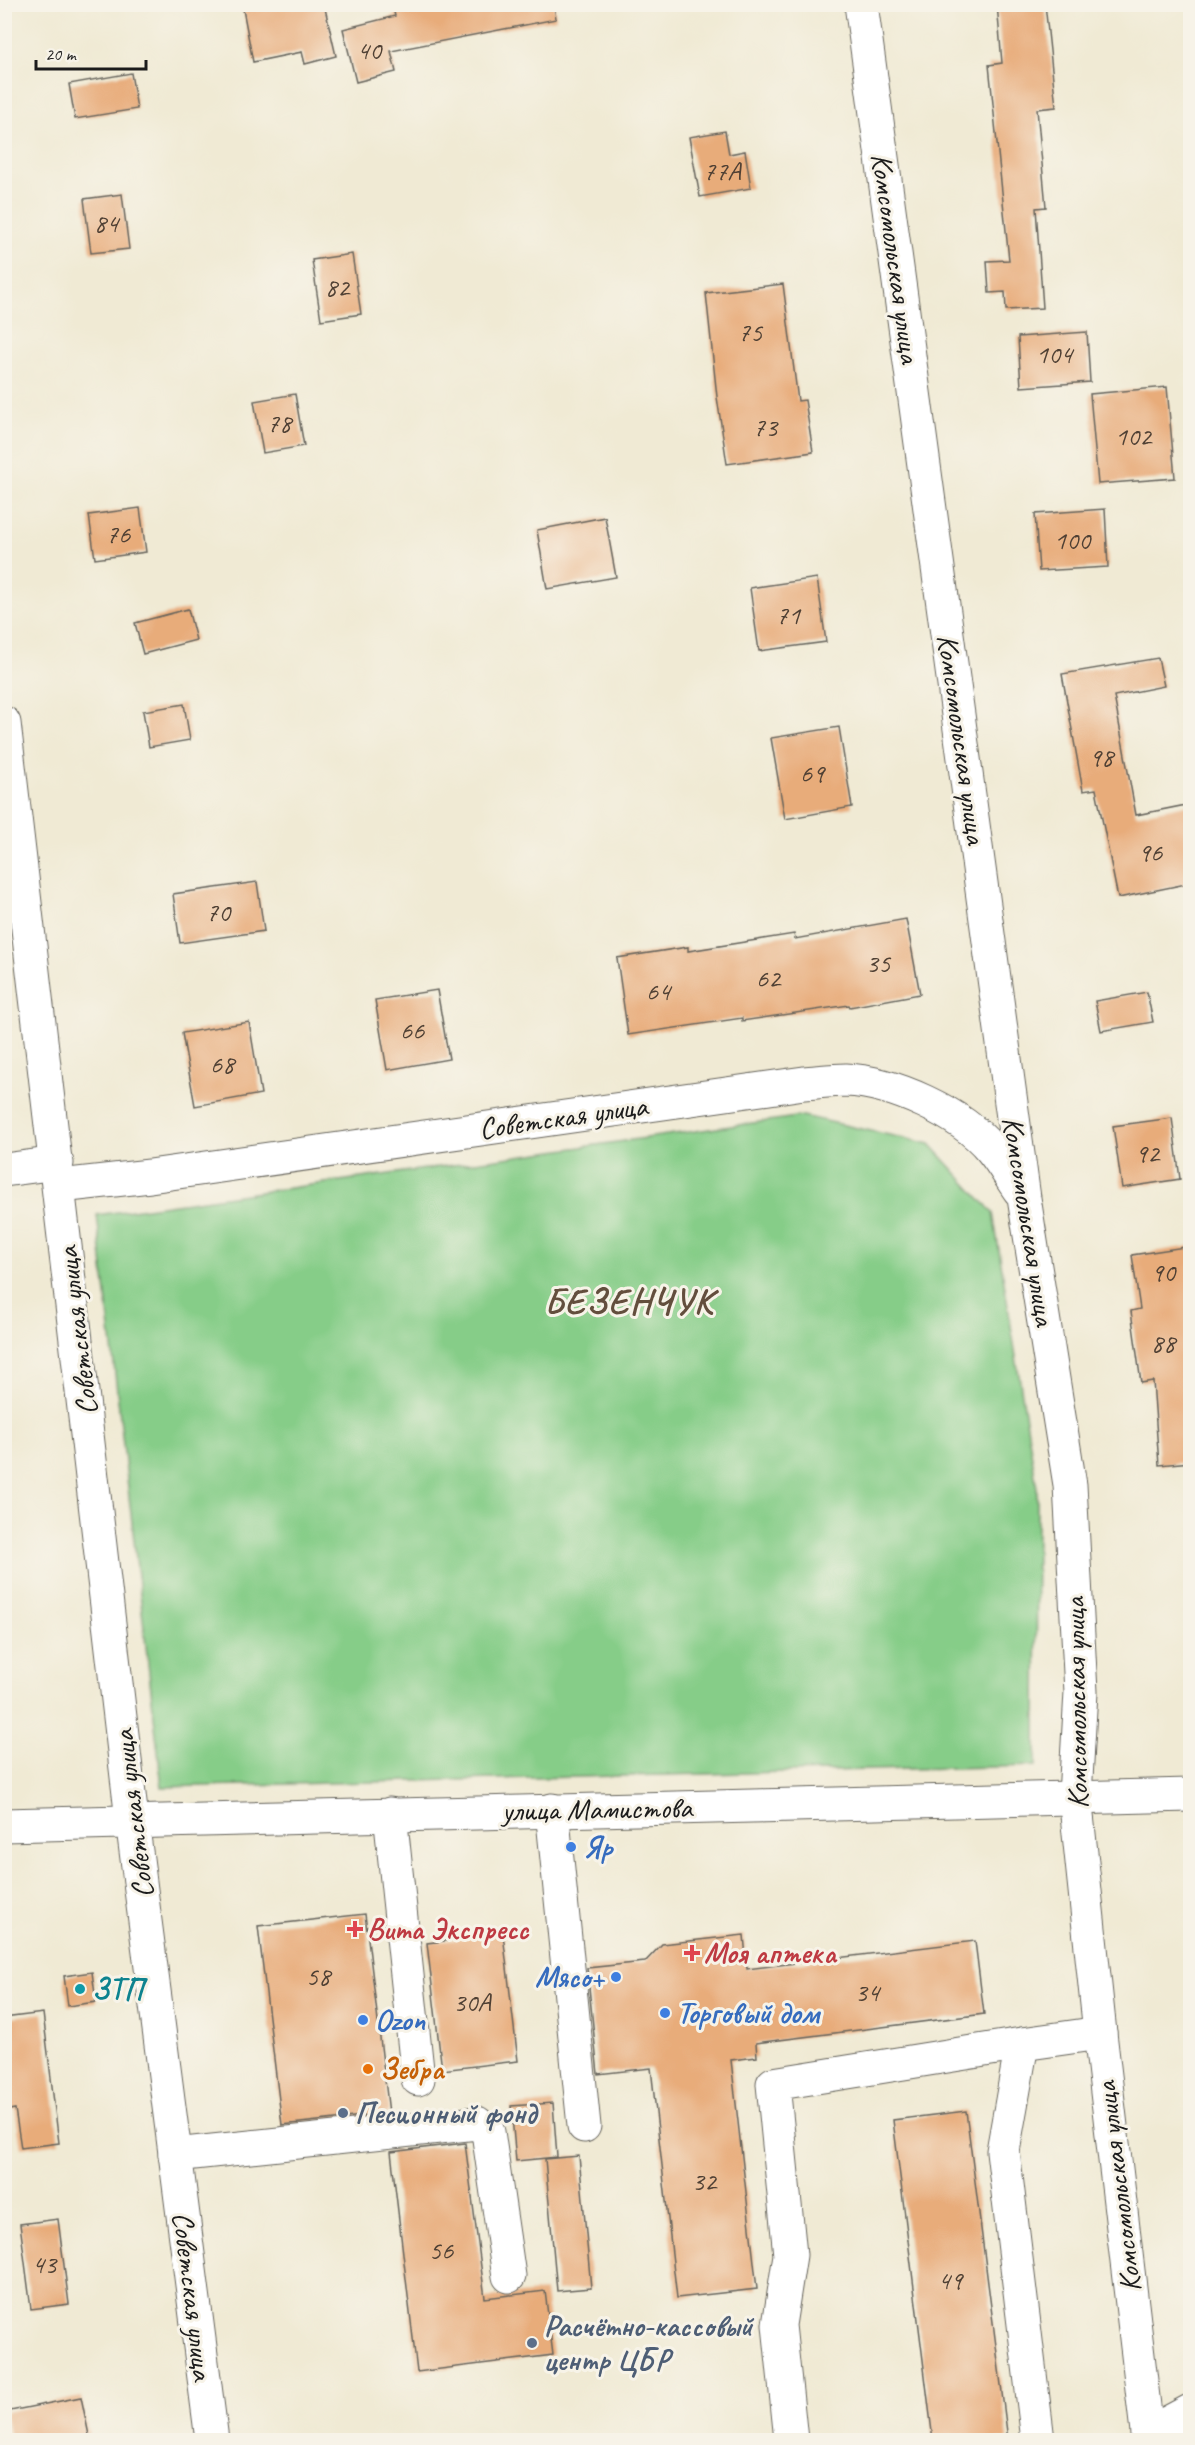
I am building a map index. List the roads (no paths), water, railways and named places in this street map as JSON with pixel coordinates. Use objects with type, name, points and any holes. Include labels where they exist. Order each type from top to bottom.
[{"type":"street","name":"Комсомольская улица","points":[[861,4],[1024,1198],[1070,1485],[1081,1692],[1075,1796],[1100,2033],[1148,2437]]},
{"type":"street","name":"Советская улица","points":[[4,723],[59,1174],[132,1820],[212,2440]]},
{"type":"street","name":"Советская улица","points":[[59,1174],[150,1176],[804,1083],[847,1080],[887,1088],[918,1099],[971,1130],[990,1149],[1024,1198]]},
{"type":"street","points":[[4,1170],[59,1174]]},
{"type":"street","name":"улица Мамистова","points":[[4,1825],[1075,1796],[1191,1795]]},
{"type":"street","points":[[552,1810],[584,2126]]},
{"type":"street","points":[[390,1814],[418,2079]]},
{"type":"street","points":[[791,2440],[779,2325],[790,2255],[773,2084],[1100,2033]]},
{"type":"street","points":[[1022,2044],[1003,2151],[1038,2440]]},
{"type":"street","points":[[175,2155],[477,2123],[488,2132],[509,2276]]},
{"type":"street","points":[[1148,2437],[1191,2411]]},
{"type":"place","name":"Яр","points":[[571,1847]]},
{"type":"place","name":"Вита Экспресс","points":[[355,1929]]},
{"type":"place","name":"Моя аптека","points":[[692,1953]]},
{"type":"place","name":"Мясо+","points":[[616,1977]]},
{"type":"place","name":"ЗТП","points":[[80,1989]]},
{"type":"place","name":"Торговый дом","points":[[665,2013]]},
{"type":"place","name":"Ozon","points":[[363,2020]]},
{"type":"place","name":"Зебра","points":[[368,2069]]},
{"type":"place","name":"Песионный фонд","points":[[343,2113]]},
{"type":"place","name":"Расчётно-кассовый центр ЦБР","points":[[532,2343]]},
{"type":"district","name":"БЕЗЕНЧУК","points":[[629,1301]]}]
